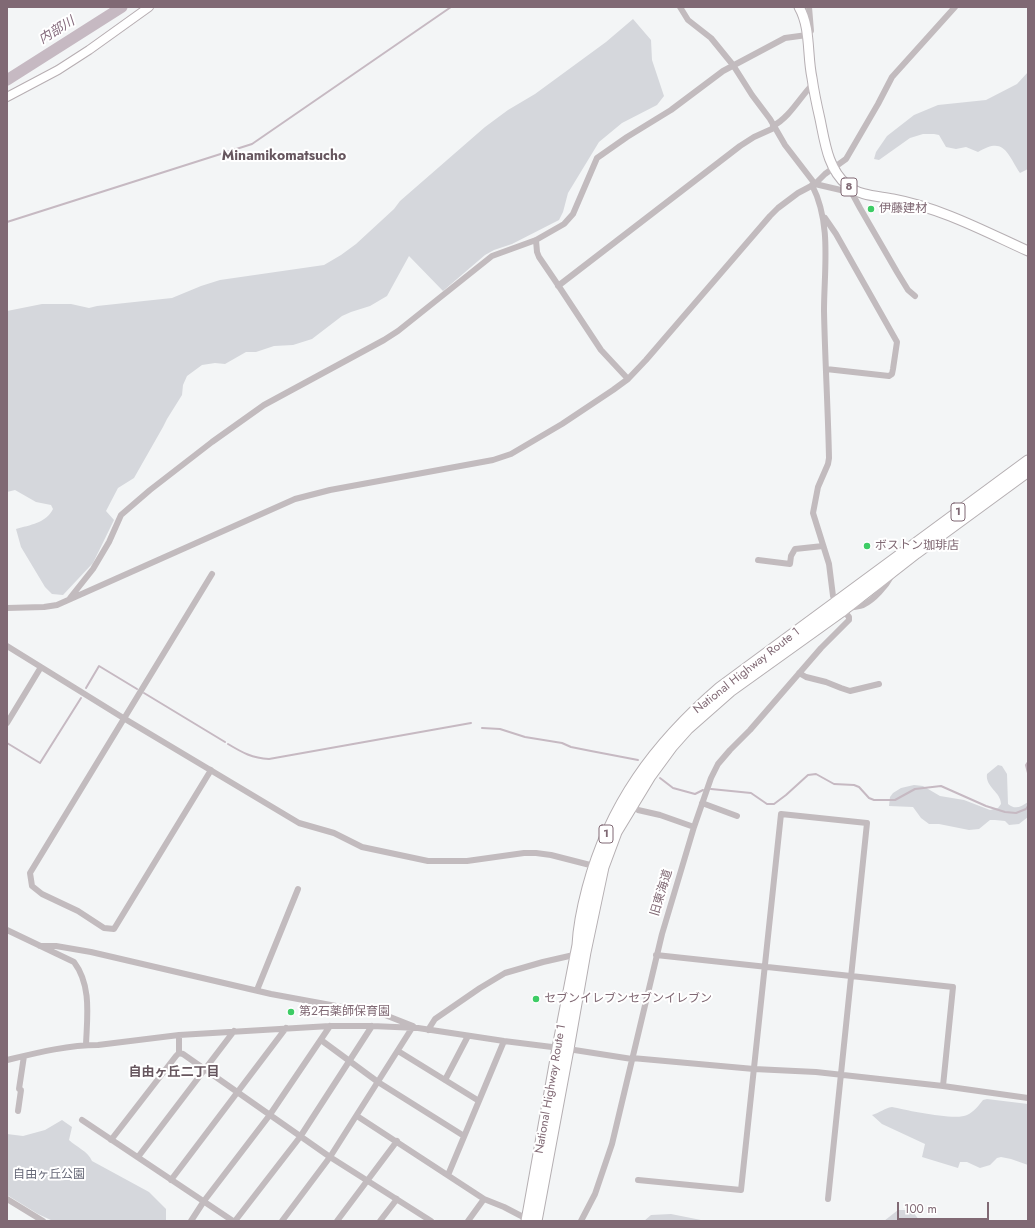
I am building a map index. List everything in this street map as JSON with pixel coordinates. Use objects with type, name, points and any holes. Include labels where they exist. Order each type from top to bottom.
[{"type":"highway","name":"National Highway Route 1","points":[[581,953],[581,916],[594,866],[610,824],[628,793],[665,741],[744,670],[843,610],[1028,465]]},
{"type":"highway","name":"National Highway Route 1","points":[[843,610],[1005,483]]},
{"type":"highway","name":"National Highway Route 1","points":[[530,1220],[581,953],[603,868],[616,832],[631,806],[650,776],[672,746],[704,707]]},
{"type":"main road","points":[[7,97],[58,70],[89,50],[149,7]]},
{"type":"main road","name":"8","points":[[799,7],[804,17],[813,84],[826,147],[833,168],[841,180],[859,193],[920,205],[962,221],[1028,251]]},
{"type":"street","points":[[680,7],[688,20],[711,38],[770,119],[784,145],[813,185],[824,217],[824,312],[829,458],[818,487],[813,512],[829,564],[833,596],[843,610],[864,604],[885,587],[894,570]]},
{"type":"street","points":[[68,600],[93,569],[109,542],[121,515],[150,490],[212,442],[264,405],[389,337],[492,256],[536,240],[568,220],[597,158],[627,137],[671,110],[715,76],[732,65],[785,38],[807,35],[811,31],[809,7]]},
{"type":"street","points":[[7,608],[44,607],[57,605],[295,499],[323,491],[395,477],[444,470],[506,456],[520,450],[562,424],[628,379],[770,216],[798,193],[813,185],[846,159],[892,77],[955,7]]},
{"type":"street","points":[[558,286],[740,146],[773,127],[788,114],[813,84]]},
{"type":"street","points":[[813,185],[845,191],[852,189],[853,195],[860,208],[897,272],[908,290],[915,296]]},
{"type":"street","points":[[824,217],[836,234],[897,342],[892,374],[889,376],[826,369]]},
{"type":"street","points":[[536,240],[539,257],[558,286],[601,350],[628,379]]},
{"type":"street","points":[[758,560],[790,564],[791,556],[795,549],[823,546]]},
{"type":"street","points":[[211,770],[114,929],[104,928],[78,911],[42,894],[32,886],[30,873],[212,574]]},
{"type":"street","name":"旧東海道","points":[[581,1221],[595,1194],[612,1144],[656,955],[694,827],[711,778],[718,764],[799,673],[849,620],[843,610]]},
{"type":"street","points":[[7,646],[299,823],[334,833],[362,847],[428,861],[440,862],[536,853],[552,855],[594,866]]},
{"type":"street","points":[[7,723],[41,667]]},
{"type":"street","points":[[799,673],[806,677],[826,682],[850,691],[879,684]]},
{"type":"street","points":[[7,708],[14,712]]},
{"type":"street","points":[[702,803],[737,816]]},
{"type":"street","points":[[631,806],[638,810],[660,815],[694,827]]},
{"type":"street","points":[[638,1180],[741,1190],[781,814],[867,823],[828,1199]]},
{"type":"street","points":[[257,990],[298,889]]},
{"type":"street","points":[[7,930],[74,962],[79,969],[88,1001],[86,1045]]},
{"type":"street","points":[[40,946],[56,946],[90,952],[257,990],[385,1016],[415,1028]]},
{"type":"street","points":[[428,1030],[435,1019],[505,973],[581,953]]},
{"type":"street","points":[[656,955],[953,986],[943,1086]]},
{"type":"street","points":[[191,1221],[204,1201],[269,1116],[330,1026]]},
{"type":"street","points":[[7,1060],[86,1045],[98,1045],[179,1035],[286,1028],[372,1026],[415,1028],[632,1058],[754,1069],[792,1070],[943,1086],[1028,1098]]},
{"type":"street","points":[[82,1120],[234,1221],[300,1137],[372,1026]]},
{"type":"street","points":[[171,1180],[286,1028]]},
{"type":"street","points":[[282,1221],[330,1157],[398,1051],[415,1028]]},
{"type":"street","points":[[138,1157],[234,1031]]},
{"type":"street","points":[[111,1140],[179,1054],[179,1035]]},
{"type":"street","points":[[445,1080],[468,1036]]},
{"type":"street","points":[[321,1040],[378,1082],[464,1136]]},
{"type":"street","points":[[448,1175],[504,1041]]},
{"type":"street","points":[[398,1051],[479,1101]]},
{"type":"street","points":[[179,1054],[183,1054],[269,1116],[428,1220]]},
{"type":"street","points":[[18,1111],[21,1090],[19,1089],[24,1056]]},
{"type":"street","points":[[357,1116],[484,1199],[530,1220]]},
{"type":"street","points":[[337,1221],[366,1180],[397,1141]]},
{"type":"street","points":[[7,1199],[43,1221]]},
{"type":"street","points":[[468,1221],[484,1199]]},
{"type":"street","points":[[380,1221],[397,1200]]},
{"type":"green space","points":[[633,19],[651,40],[652,60],[664,96],[657,105],[622,123],[599,142],[568,193],[563,212],[559,220],[512,244],[494,250],[485,255],[443,291],[409,256],[387,296],[370,306],[342,316],[312,339],[293,345],[274,346],[256,352],[246,352],[225,364],[215,363],[202,365],[187,376],[183,385],[182,395],[134,478],[118,488],[106,511],[114,520],[93,563],[63,595],[52,594],[45,587],[21,547],[16,529],[32,525],[42,520],[50,514],[53,509],[51,505],[36,502],[15,490],[7,492],[7,311],[42,304],[71,304],[89,308],[172,298],[220,280],[324,265],[356,244],[394,209],[400,201],[485,127],[508,110],[535,94],[606,42]]},
{"type":"green space","points":[[1028,72],[1028,169],[1020,173],[1008,153],[999,146],[987,147],[978,152],[966,147],[956,149],[946,147],[939,135],[934,134],[923,134],[910,138],[879,160],[874,159],[876,152],[887,136],[914,115],[938,105],[986,100],[1017,84]]},
{"type":"green space","points":[[998,765],[1002,766],[1007,774],[1008,804],[1013,807],[1018,807],[1028,802],[1028,817],[1019,824],[1009,825],[1005,821],[990,820],[979,829],[969,830],[939,824],[929,824],[921,818],[913,807],[889,806],[890,797],[893,793],[901,788],[914,785],[923,786],[940,796],[964,800],[990,810],[998,808],[1001,804],[999,796],[988,782],[987,774]]},
{"type":"green space","points":[[987,1099],[1028,1104],[1028,1165],[1001,1157],[997,1158],[990,1165],[980,1168],[967,1162],[960,1162],[958,1168],[922,1157],[925,1144],[882,1124],[872,1115],[892,1107],[942,1116],[961,1117],[970,1114],[983,1100]]},
{"type":"green space","name":"自由ヶ丘公園","points":[[62,1120],[72,1127],[69,1140],[72,1143],[85,1152],[92,1161],[149,1192],[166,1209],[166,1221],[53,1221],[38,1214],[7,1195],[7,1134],[23,1136],[45,1130]]},
{"type":"green space","points":[[898,1210],[911,1211],[919,1221],[884,1221]]},
{"type":"green space","points":[[671,1214],[706,1221],[644,1221],[651,1215]]},
{"type":"waterway","name":"内部川","points":[[7,80],[122,7]]},
{"type":"waterway","points":[[7,222],[252,144],[451,7]]},
{"type":"waterway","points":[[86,688],[99,666],[137,689]]},
{"type":"waterway","points":[[144,693],[225,742]]},
{"type":"waterway","points":[[7,743],[40,763],[81,698]]},
{"type":"waterway","points":[[228,744],[238,750],[258,758],[269,759],[471,723]]},
{"type":"waterway","points":[[482,728],[500,729],[525,737],[562,743],[571,747],[638,760]]},
{"type":"waterway","points":[[1028,762],[1026,765],[1028,773]]},
{"type":"waterway","points":[[711,789],[751,793],[767,804],[774,804],[808,775],[816,774],[834,784],[854,785],[859,787],[869,798],[874,800],[895,800],[915,789],[941,786],[986,806],[1005,812],[1016,813],[1026,809],[1028,806]]},
{"type":"waterway","points":[[660,778],[673,788],[695,794],[703,790]]},
{"type":"place","name":"伊藤建材","points":[[871,209]]},
{"type":"place","name":"ボストン珈琲店","points":[[867,546]]},
{"type":"place","name":"セブンイレブンセブンイレブン","points":[[536,999]]},
{"type":"place","name":"第２石薬師保育園","points":[[291,1012]]},
{"type":"district","name":"Minamikomatsucho","points":[[284,157]]},
{"type":"district","name":"自由ヶ丘二丁目","points":[[174,1073]]}]
